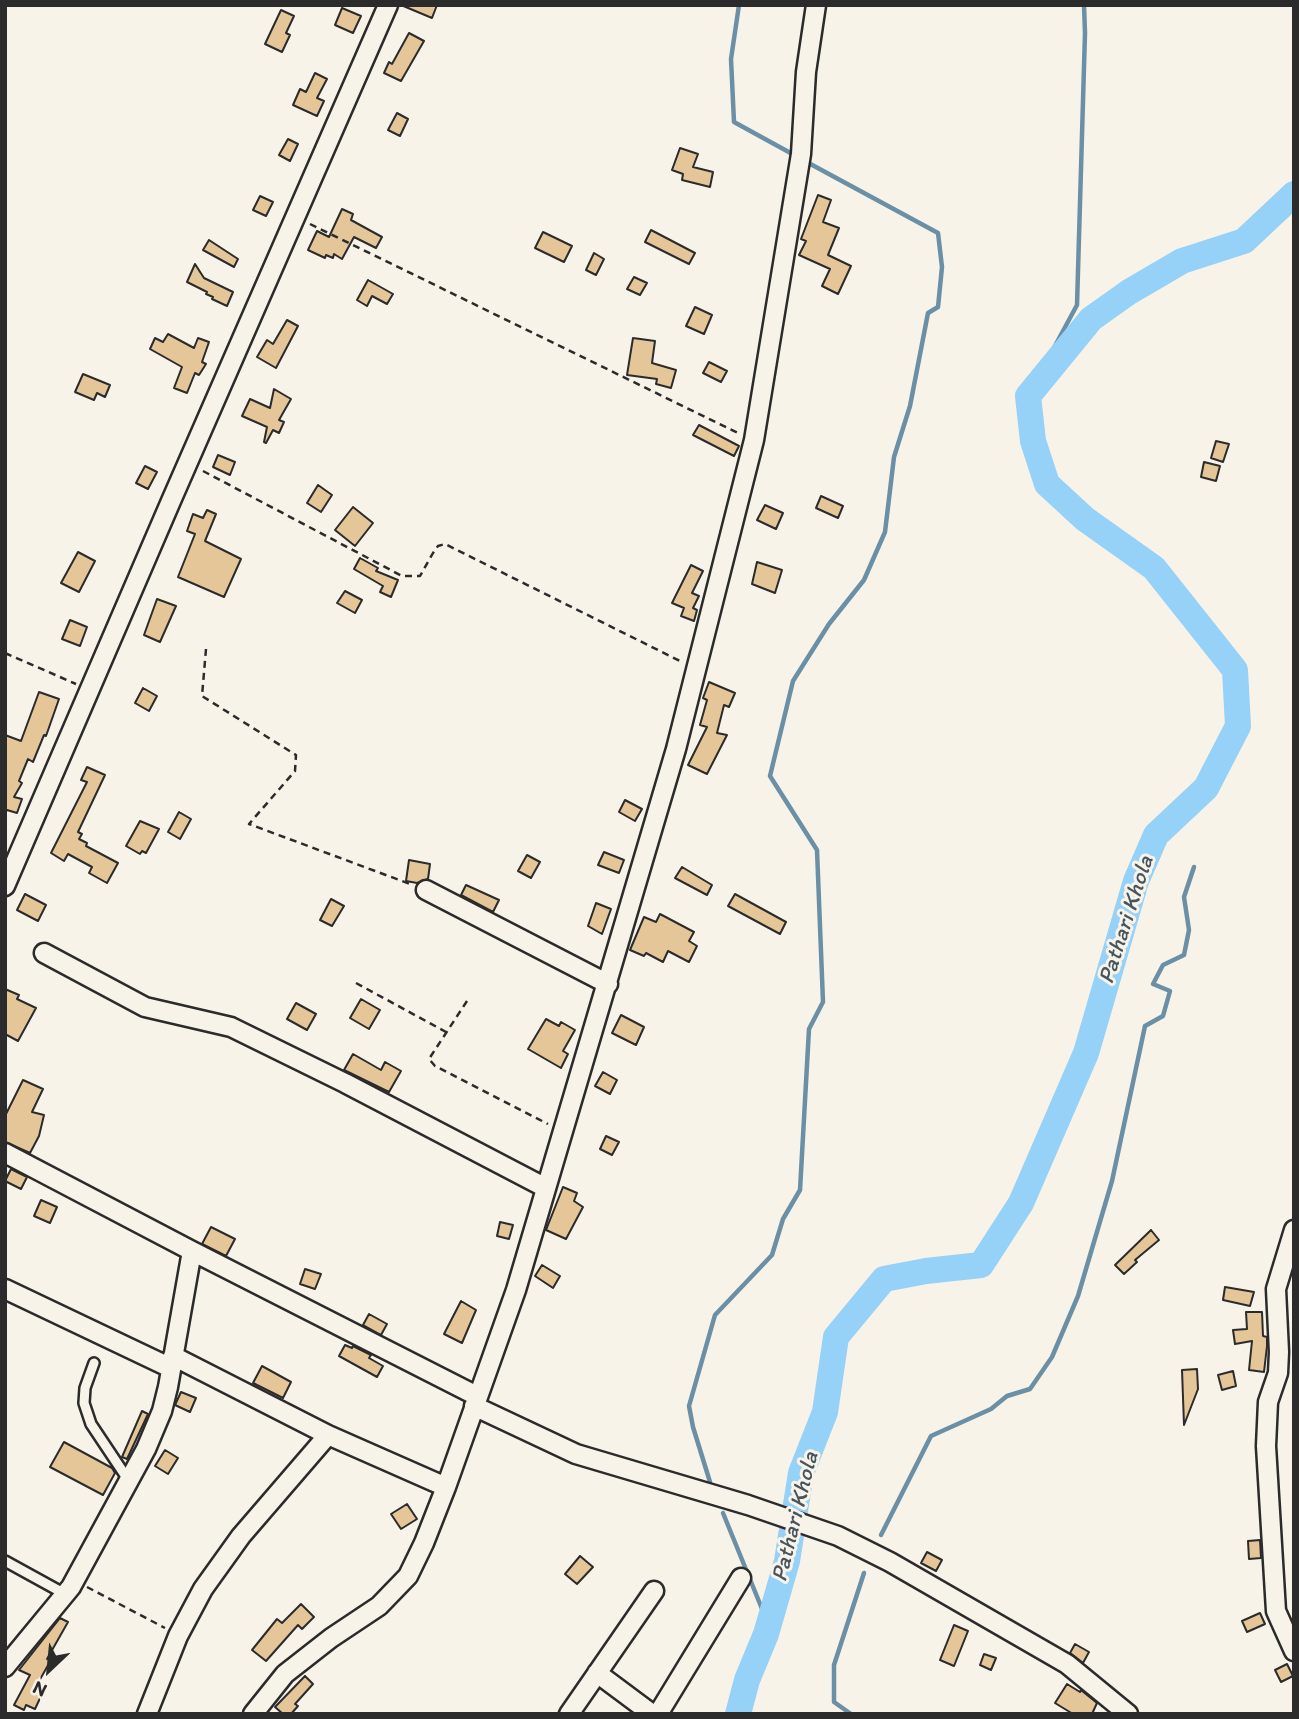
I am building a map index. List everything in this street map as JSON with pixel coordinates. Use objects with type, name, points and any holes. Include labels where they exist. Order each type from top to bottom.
[{"type":"street","points":[[6,881],[388,5]]},
{"type":"street","points":[[253,1714],[285,1674],[379,1606],[408,1576],[446,1487],[516,1290],[608,984],[697,670],[754,440],[801,154],[806,72],[816,5]]},
{"type":"street","points":[[426,890],[608,984]]},
{"type":"street","points":[[44,953],[145,1007],[231,1027],[357,1089],[546,1188]]},
{"type":"street","points":[[5,1153],[576,1454],[748,1505],[838,1536],[890,1562],[1067,1664],[1128,1714]]},
{"type":"street","points":[[1294,1230],[1276,1289],[1278,1373],[1268,1402],[1266,1446],[1276,1611],[1294,1651]]},
{"type":"street","points":[[5,1667],[70,1587],[130,1483],[162,1411],[192,1251]]},
{"type":"street","points":[[5,1289],[446,1487]]},
{"type":"street","points":[[147,1714],[178,1636],[203,1589],[241,1536],[328,1435]]},
{"type":"street","points":[[657,1714],[741,1578]]},
{"type":"street","points":[[569,1714],[654,1591]]},
{"type":"street","points":[[597,1672],[652,1714]]},
{"type":"lane","points":[[94,1363],[85,1388],[84,1404],[91,1424],[130,1483]]},
{"type":"lane","points":[[5,1561],[70,1587]]},
{"type":"path","points":[[296,217],[754,440]]},
{"type":"path","points":[[188,463],[402,576],[420,576],[438,546],[445,544],[697,670]]},
{"type":"path","points":[[206,649],[202,696],[296,755],[295,771],[249,824],[426,890]]},
{"type":"path","points":[[5,653],[89,690]]},
{"type":"path","points":[[356,983],[446,1032]]},
{"type":"path","points":[[467,1001],[429,1059],[435,1066],[539,1120],[564,1130]]},
{"type":"path","points":[[70,1587],[178,1636]]},
{"type":"building","points":[[401,5],[437,5],[432,18]]},
{"type":"building","points":[[342,8],[361,16],[353,33],[335,25]]},
{"type":"building","points":[[281,10],[294,16],[286,33],[290,35],[282,52],[265,44]]},
{"type":"building","points":[[409,33],[424,41],[401,81],[384,73]]},
{"type":"building","points":[[315,73],[327,79],[317,98],[324,101],[317,116],[293,105],[300,89],[306,92]]},
{"type":"building","points":[[397,113],[408,119],[400,136],[388,130]]},
{"type":"building","points":[[288,139],[298,144],[290,161],[279,155]]},
{"type":"building","points":[[680,148],[698,154],[693,167],[713,172],[710,187],[682,180],[683,174],[672,170]]},
{"type":"building","points":[[818,195],[831,200],[823,222],[839,228],[828,255],[851,266],[838,294],[822,286],[830,269],[799,255],[806,241],[801,239]]},
{"type":"building","points":[[260,196],[273,202],[266,216],[253,210]]},
{"type":"building","points":[[342,209],[353,214],[351,220],[382,237],[376,248],[354,237],[342,259],[334,254],[333,258],[326,255],[325,258],[308,250],[317,231],[329,237]]},
{"type":"building","points":[[651,230],[695,253],[689,264],[645,242]]},
{"type":"building","points":[[543,232],[572,246],[564,262],[535,248]]},
{"type":"building","points":[[209,240],[238,259],[234,267],[203,250]]},
{"type":"building","points":[[594,253],[604,259],[596,275],[586,270]]},
{"type":"building","points":[[195,264],[204,278],[233,292],[227,306],[187,282]]},
{"type":"building","points":[[634,277],[647,283],[640,295],[627,289]]},
{"type":"building","points":[[368,280],[393,294],[387,304],[372,296],[367,306],[357,300]]},
{"type":"building","points":[[695,307],[712,315],[704,334],[686,326]]},
{"type":"building","points":[[287,320],[298,326],[276,368],[257,357],[267,340],[273,344]]},
{"type":"building","points":[[168,334],[194,348],[198,338],[209,342],[202,362],[206,364],[199,375],[195,373],[187,393],[174,388],[182,367],[150,349],[155,338],[163,342]]},
{"type":"building","points":[[633,338],[655,341],[652,363],[676,370],[671,388],[656,384],[657,379],[627,375]]},
{"type":"building","points":[[709,362],[727,371],[721,382],[703,373]]},
{"type":"building","points":[[83,374],[110,385],[105,397],[97,393],[94,400],[75,392]]},
{"type":"building","points":[[274,389],[291,399],[279,420],[284,422],[279,433],[273,430],[266,443],[267,427],[242,416],[250,399],[270,408]]},
{"type":"building","points":[[699,425],[739,446],[734,456],[693,435]]},
{"type":"building","points":[[1216,441],[1229,444],[1223,462],[1211,458]]},
{"type":"building","points":[[218,455],[235,462],[230,475],[213,467]]},
{"type":"building","points":[[1204,462],[1220,466],[1216,481],[1201,477]]},
{"type":"building","points":[[145,466],[157,472],[148,489],[136,483]]},
{"type":"building","points":[[318,485],[332,495],[321,512],[307,503]]},
{"type":"building","points":[[821,496],[843,506],[838,518],[816,508]]},
{"type":"building","points":[[765,505],[783,513],[776,529],[757,520]]},
{"type":"building","points":[[353,507],[373,523],[355,546],[335,530]]},
{"type":"building","points":[[207,510],[216,514],[205,541],[241,559],[224,597],[178,577],[195,534],[187,531],[193,514],[203,518]]},
{"type":"building","points":[[78,552],[95,561],[79,592],[61,583]]},
{"type":"building","points":[[360,558],[378,568],[376,571],[398,580],[391,597],[380,592],[383,586],[354,569]]},
{"type":"building","points":[[757,562],[782,570],[775,593],[752,584]]},
{"type":"building","points":[[691,565],[703,571],[692,593],[699,596],[693,608],[697,610],[694,621],[681,616],[684,608],[672,603]]},
{"type":"building","points":[[345,591],[362,600],[355,613],[337,603]]},
{"type":"building","points":[[157,599],[176,606],[160,642],[144,635]]},
{"type":"building","points":[[70,620],[87,627],[80,646],[62,639]]},
{"type":"building","points":[[709,682],[735,693],[729,707],[724,705],[717,733],[727,735],[707,774],[688,765],[707,727],[700,725],[707,700],[703,698]]},
{"type":"building","points":[[143,688],[157,696],[149,711],[135,703]]},
{"type":"building","points":[[39,692],[59,699],[46,736],[44,735],[33,762],[28,759],[19,781],[22,783],[14,797],[22,799],[17,813],[7,810],[5,813],[5,735],[21,741]]},
{"type":"building","points":[[87,767],[105,775],[78,832],[82,834],[79,839],[87,843],[86,846],[118,863],[107,883],[89,873],[92,867],[68,854],[64,861],[51,853],[87,782],[81,780]]},
{"type":"building","points":[[625,800],[642,809],[635,821],[619,812]]},
{"type":"building","points":[[179,812],[191,819],[180,839],[168,832]]},
{"type":"building","points":[[140,821],[159,829],[146,853],[142,851],[140,854],[126,846]]},
{"type":"building","points":[[604,852],[624,860],[619,873],[598,865]]},
{"type":"building","points":[[527,855],[540,862],[531,878],[518,871]]},
{"type":"building","points":[[409,860],[430,864],[428,879],[417,883],[406,881]]},
{"type":"building","points":[[682,867],[712,885],[707,895],[675,878]]},
{"type":"building","points":[[466,885],[499,900],[493,912],[461,895]]},
{"type":"building","points":[[25,894],[46,905],[38,921],[17,910]]},
{"type":"building","points":[[735,894],[786,922],[780,934],[728,906]]},
{"type":"building","points":[[331,899],[344,906],[332,926],[320,920]]},
{"type":"building","points":[[596,903],[611,909],[602,934],[588,926]]},
{"type":"building","points":[[660,914],[694,932],[689,941],[697,946],[689,962],[668,951],[663,962],[646,953],[644,956],[630,950],[644,917],[656,922]]},
{"type":"building","points":[[5,989],[19,995],[17,999],[36,1008],[18,1041],[5,1034]]},
{"type":"building","points":[[361,999],[380,1010],[369,1029],[350,1018]]},
{"type":"building","points":[[296,1003],[316,1014],[307,1030],[287,1019]]},
{"type":"building","points":[[621,1015],[644,1027],[636,1045],[612,1033]]},
{"type":"building","points":[[546,1019],[559,1026],[561,1022],[575,1030],[563,1051],[568,1054],[561,1068],[528,1049]]},
{"type":"building","points":[[353,1054],[381,1070],[385,1062],[401,1071],[389,1092],[344,1070]]},
{"type":"building","points":[[603,1072],[617,1080],[610,1094],[595,1086]]},
{"type":"building","points":[[23,1080],[43,1089],[32,1112],[44,1115],[39,1136],[30,1153],[5,1142],[5,1116]]},
{"type":"building","points":[[606,1136],[619,1142],[612,1155],[600,1149]]},
{"type":"building","points":[[11,1169],[27,1177],[21,1189],[5,1181]]},
{"type":"building","points":[[563,1187],[577,1193],[574,1201],[583,1207],[566,1239],[546,1230]]},
{"type":"building","points":[[41,1200],[57,1207],[50,1223],[34,1216]]},
{"type":"building","points":[[500,1222],[513,1225],[509,1239],[497,1236]]},
{"type":"building","points":[[211,1227],[235,1239],[226,1256],[202,1244]]},
{"type":"building","points":[[1151,1230],[1159,1240],[1135,1260],[1137,1262],[1124,1274],[1115,1265]]},
{"type":"building","points":[[542,1265],[560,1276],[553,1288],[535,1276]]},
{"type":"building","points":[[305,1269],[321,1274],[315,1289],[300,1284]]},
{"type":"building","points":[[1225,1287],[1254,1292],[1250,1306],[1223,1300]]},
{"type":"building","points":[[461,1301],[476,1310],[462,1343],[444,1334]]},
{"type":"building","points":[[1246,1312],[1262,1312],[1263,1336],[1267,1337],[1264,1372],[1249,1370],[1252,1341],[1235,1344],[1233,1330],[1247,1329]]},
{"type":"building","points":[[369,1314],[387,1324],[381,1335],[363,1325]]},
{"type":"building","points":[[345,1345],[371,1355],[369,1358],[383,1366],[377,1377],[339,1356]]},
{"type":"building","points":[[262,1366],[291,1382],[283,1398],[253,1383]]},
{"type":"building","points":[[1197,1369],[1198,1389],[1184,1425],[1182,1370]]},
{"type":"building","points":[[1233,1371],[1236,1386],[1222,1390],[1218,1375]]},
{"type":"building","points":[[181,1392],[196,1398],[190,1412],[175,1405]]},
{"type":"building","points":[[142,1411],[148,1414],[127,1459],[122,1457]]},
{"type":"building","points":[[64,1442],[112,1468],[115,1473],[103,1495],[50,1467]]},
{"type":"building","points":[[165,1450],[178,1458],[168,1474],[155,1466]]},
{"type":"building","points":[[407,1504],[417,1519],[401,1529],[391,1514]]},
{"type":"building","points":[[1260,1540],[1261,1558],[1249,1559],[1248,1541]]},
{"type":"building","points":[[927,1552],[942,1560],[936,1571],[921,1563]]},
{"type":"building","points":[[580,1556],[593,1567],[577,1584],[565,1574]]},
{"type":"building","points":[[301,1604],[314,1617],[302,1629],[298,1625],[266,1661],[252,1650],[277,1619],[282,1623]]},
{"type":"building","points":[[1260,1613],[1265,1624],[1247,1632],[1242,1621]]},
{"type":"building","points":[[60,1618],[68,1622],[47,1659],[51,1660],[34,1690],[42,1694],[35,1709],[26,1705],[24,1710],[14,1705],[30,1675],[19,1670]]},
{"type":"building","points":[[954,1625],[968,1631],[954,1666],[940,1660]]},
{"type":"building","points":[[1075,1644],[1089,1652],[1083,1663],[1070,1653]]},
{"type":"building","points":[[984,1654],[996,1658],[991,1670],[980,1665]]},
{"type":"building","points":[[1287,1664],[1293,1676],[1281,1682],[1275,1670]]},
{"type":"building","points":[[305,1676],[313,1684],[295,1704],[298,1706],[291,1714],[283,1714],[275,1707]]},
{"type":"building","points":[[1067,1684],[1080,1692],[1081,1690],[1097,1703],[1092,1714],[1073,1714],[1055,1703]]},
{"type":"waterway","points":[[739,5],[731,59],[734,122],[796,156]]},
{"type":"waterway","points":[[1028,396],[1077,305],[1084,5]]},
{"type":"waterway","points":[[710,1482],[689,1406],[715,1315],[772,1255],[783,1219],[800,1190],[809,1029],[823,1002],[817,850],[770,776],[793,681],[829,624],[864,580],[885,532],[894,457],[910,406],[928,313],[938,307],[942,267],[938,233],[803,160]]},
{"type":"waterway","name":"Pathari Khola","points":[[738,1714],[747,1680],[766,1634],[787,1561],[801,1473],[825,1412],[836,1337],[884,1279],[981,1265],[1021,1203],[1086,1053],[1136,881],[1156,835],[1206,788],[1238,726],[1235,670],[1154,568],[1085,519],[1047,484],[1033,441],[1028,396],[1091,319],[1129,292],[1182,261],[1244,241],[1294,194]]},
{"type":"waterway","points":[[881,1535],[931,1436],[991,1409],[1007,1396],[1030,1389],[1052,1357],[1078,1296],[1112,1181],[1145,1026],[1163,1016],[1170,991],[1153,984],[1163,965],[1184,955],[1189,930],[1184,897],[1194,867]]},
{"type":"waterway","points":[[723,1513],[769,1626]]},
{"type":"waterway","points":[[851,1714],[834,1702],[834,1665],[864,1573]]}]
